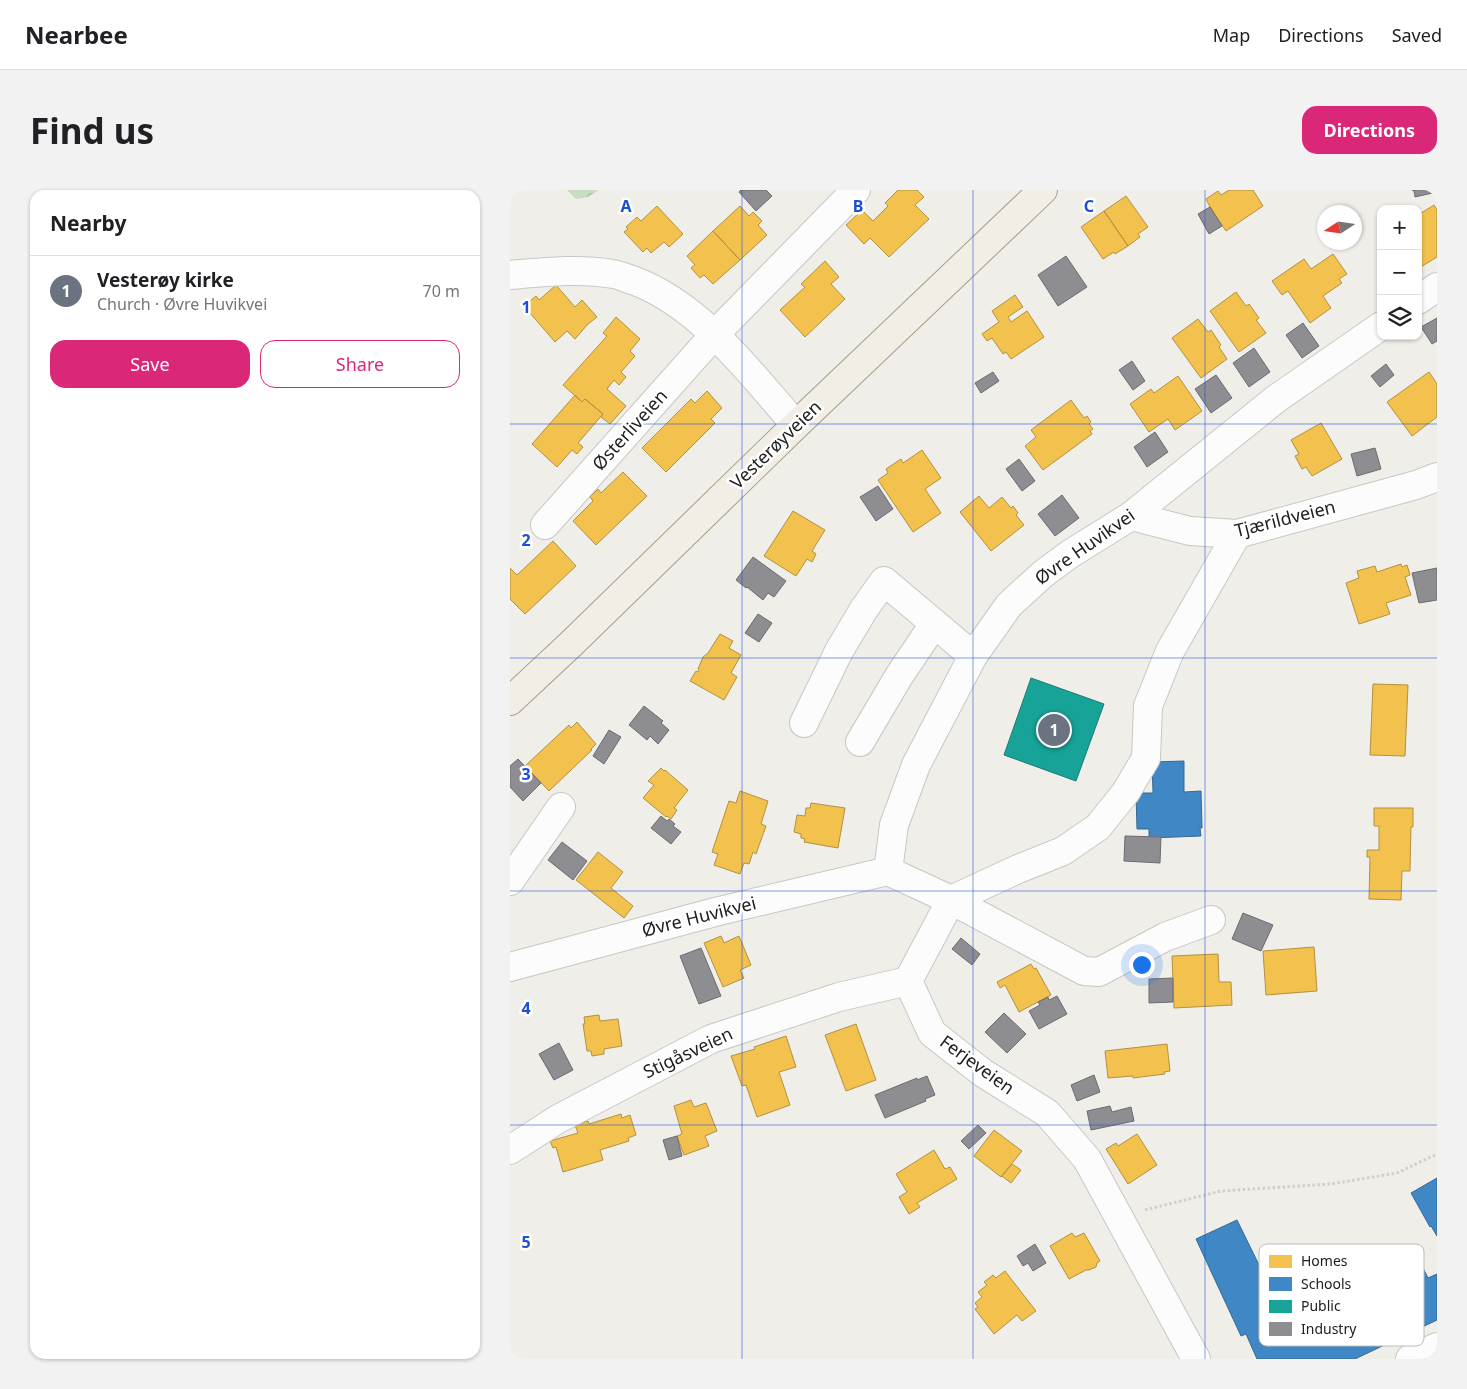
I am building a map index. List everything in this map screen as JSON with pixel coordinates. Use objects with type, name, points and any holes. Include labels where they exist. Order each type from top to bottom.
[{"type":"main road","name":"Vesterøyveien","points":[[510,701],[572,644],[796,425],[1043,190]]},
{"type":"street","name":"Østerliveien","points":[[545,525],[715,334],[856,190]]},
{"type":"street","points":[[510,275],[589,271],[615,274],[643,284],[667,296],[715,334],[796,425]]},
{"type":"street","points":[[1422,297],[1437,287]]},
{"type":"street","name":"Øvre Huvikvei","points":[[510,967],[719,911],[888,871],[894,826],[916,765],[973,656],[1010,605],[1043,574],[1070,554],[1131,516],[1276,399],[1377,329]]},
{"type":"street","name":"Tjærildveien","points":[[1131,516],[1190,531],[1237,534],[1416,485],[1437,477]]},
{"type":"street","points":[[908,981],[951,900],[1063,850],[1098,827],[1126,792],[1146,758],[1148,706],[1170,651],[1237,534]]},
{"type":"street","points":[[804,723],[839,650],[884,581],[973,656]]},
{"type":"street","points":[[860,742],[899,676],[934,624]]},
{"type":"street","points":[[510,881],[562,807]]},
{"type":"street","points":[[888,871],[951,900],[1084,970],[1099,972],[1165,937],[1211,920]]},
{"type":"street","name":"Stigåsveien","points":[[510,1150],[558,1119],[711,1038],[839,996],[908,981]]},
{"type":"street","name":"Ferjeveien","points":[[908,981],[932,1032],[983,1073],[1048,1113],[1087,1159],[1196,1359]]},
{"type":"street","points":[[1410,1359],[1437,1347]]},
{"type":"path","points":[[1119,1217],[1221,1191],[1331,1184],[1397,1173],[1437,1154]]},
{"type":"green space","points":[[567,190],[599,190],[588,197],[576,199]]},
{"type":"building: Homes","points":[[898,190],[917,190],[924,197],[915,205],[929,219],[889,257],[870,238],[864,244],[846,225],[862,210],[873,221],[888,206],[885,203]]},
{"type":"building: Homes","points":[[1229,190],[1253,190],[1263,206],[1226,231],[1206,199],[1218,191],[1221,195]]},
{"type":"building: Homes","points":[[1126,196],[1148,227],[1138,234],[1140,237],[1128,246],[1104,211]]},
{"type":"building: Homes","points":[[1434,205],[1437,210],[1437,257],[1422,266],[1422,250],[1422,212]]},
{"type":"building: Homes","points":[[657,206],[683,234],[669,247],[664,242],[651,253],[647,248],[643,252],[624,232],[628,229],[626,227],[637,217],[641,221]]},
{"type":"building: Homes","points":[[740,206],[749,216],[753,212],[762,221],[758,225],[767,235],[740,260],[713,231]]},
{"type":"building: Homes","points":[[1104,211],[1128,246],[1103,259],[1081,227]]},
{"type":"building: Homes","points":[[713,231],[740,260],[713,284],[704,275],[700,278],[691,268],[695,265],[687,256]]},
{"type":"building: Homes","points":[[1333,254],[1347,274],[1339,279],[1342,283],[1323,296],[1331,308],[1310,323],[1288,291],[1282,295],[1272,281],[1304,259],[1311,269]]},
{"type":"building: Homes","points":[[825,261],[839,277],[831,284],[845,299],[805,337],[780,310],[805,287],[801,284]]},
{"type":"building: Homes","points":[[556,285],[575,307],[582,300],[597,317],[575,339],[567,331],[555,342],[524,306],[536,296],[539,300]]},
{"type":"building: Homes","points":[[1236,292],[1246,306],[1249,304],[1259,318],[1256,320],[1266,333],[1239,352],[1210,311]]},
{"type":"building: Homes","points":[[1015,295],[1023,307],[1008,317],[1011,322],[1027,311],[1044,337],[1011,359],[1006,352],[1003,354],[992,338],[987,341],[982,334],[999,322],[992,311]]},
{"type":"building: Homes","points":[[616,317],[640,339],[630,351],[635,356],[621,372],[626,377],[619,385],[614,380],[607,389],[626,406],[610,424],[601,417],[603,414],[585,399],[582,402],[563,385],[607,336],[603,333]]},
{"type":"building: Homes","points":[[1198,319],[1208,332],[1211,330],[1221,345],[1219,347],[1227,359],[1201,378],[1172,338]]},
{"type":"building: Homes","points":[[1429,372],[1437,384],[1437,417],[1412,436],[1387,402]]},
{"type":"building: Homes","points":[[1178,376],[1202,411],[1175,430],[1168,419],[1149,432],[1130,404],[1151,389],[1154,393]]},
{"type":"building: Homes","points":[[707,391],[722,408],[711,419],[715,423],[666,472],[642,448],[691,399],[695,403]]},
{"type":"building: Homes","points":[[575,395],[582,402],[585,399],[603,414],[578,443],[583,447],[577,454],[572,450],[557,467],[532,444]]},
{"type":"building: Homes","points":[[1071,400],[1084,418],[1087,416],[1091,422],[1089,424],[1093,429],[1090,431],[1092,434],[1043,470],[1025,446],[1036,437],[1031,430]]},
{"type":"building: Homes","points":[[1321,423],[1342,459],[1312,476],[1306,467],[1302,469],[1295,456],[1299,454],[1291,440]]},
{"type":"building: Homes","points":[[922,450],[941,478],[925,489],[941,513],[913,532],[878,480],[888,473],[886,469],[901,459],[903,463]]},
{"type":"building: Homes","points":[[623,472],[647,496],[596,545],[573,521],[593,501],[590,497],[598,489],[601,493]]},
{"type":"building: Homes","points":[[979,496],[989,508],[1002,497],[1011,508],[1013,506],[1018,513],[1016,515],[1024,525],[991,551],[960,512]]},
{"type":"building: Homes","points":[[793,511],[825,530],[812,551],[816,554],[812,562],[807,559],[796,576],[764,556]]},
{"type":"building: Homes","points":[[553,541],[576,566],[525,614],[510,599],[510,568],[517,575]]},
{"type":"building: Homes","points":[[1401,564],[1402,567],[1407,565],[1410,575],[1405,577],[1411,595],[1386,603],[1390,614],[1359,624],[1346,583],[1359,578],[1357,571],[1375,566],[1377,572]]},
{"type":"building: Homes","points":[[720,634],[733,641],[729,648],[741,655],[731,673],[737,677],[724,700],[690,681],[696,671],[698,672],[703,657],[708,653]]},
{"type":"building: Homes","points":[[1373,684],[1408,685],[1405,756],[1370,755]]},
{"type":"building: Homes","points":[[577,722],[596,744],[549,791],[525,766],[569,725],[571,728]]},
{"type":"building: Homes","points":[[661,768],[688,790],[674,808],[677,810],[671,819],[643,798],[654,785],[648,781]]},
{"type":"building: Homes","points":[[740,791],[768,801],[761,824],[766,826],[756,854],[753,852],[749,864],[744,863],[740,874],[714,865],[718,854],[712,852],[729,801],[736,803]]},
{"type":"building: Homes","points":[[811,803],[845,808],[838,848],[804,842],[805,839],[801,838],[801,834],[794,832],[797,815],[805,816],[806,808],[810,808]]},
{"type":"building: Homes","points":[[1374,808],[1413,808],[1410,871],[1402,871],[1401,900],[1369,899],[1370,857],[1367,857],[1367,850],[1379,850],[1379,826],[1374,826]]},
{"type":"building: Homes","points":[[598,852],[623,872],[611,888],[633,906],[624,918],[576,880]]},
{"type":"building: Homes","points":[[721,936],[724,943],[739,936],[751,965],[740,970],[744,978],[723,987],[704,943]]},
{"type":"building: Homes","points":[[1314,947],[1317,991],[1266,995],[1263,951]]},
{"type":"building: Homes","points":[[1218,954],[1219,982],[1231,982],[1232,1005],[1174,1008],[1172,956]]},
{"type":"building: Homes","points":[[1031,964],[1034,969],[1036,968],[1051,995],[1019,1012],[1005,985],[1000,988],[997,982]]},
{"type":"building: Homes","points":[[599,1015],[600,1021],[618,1019],[622,1046],[604,1049],[604,1054],[592,1056],[591,1051],[587,1051],[583,1024],[585,1024],[584,1017]]},
{"type":"building: Homes","points":[[856,1024],[876,1080],[846,1091],[825,1035]]},
{"type":"building: Homes","points":[[786,1036],[796,1067],[779,1072],[790,1105],[757,1117],[746,1085],[742,1086],[731,1056],[755,1049],[754,1047]]},
{"type":"building: Homes","points":[[1167,1044],[1170,1071],[1164,1072],[1165,1074],[1133,1078],[1133,1076],[1108,1078],[1105,1051]]},
{"type":"building: Homes","points":[[691,1100],[694,1107],[706,1103],[717,1131],[705,1136],[709,1146],[684,1155],[677,1136],[682,1134],[674,1106]]},
{"type":"building: Homes","points":[[621,1114],[622,1118],[630,1115],[636,1135],[628,1138],[629,1141],[600,1150],[603,1160],[563,1172],[556,1147],[553,1148],[550,1141],[578,1133],[575,1125],[588,1121],[589,1124]]},
{"type":"building: Homes","points":[[994,1130],[1022,1151],[1001,1177],[974,1156]]},
{"type":"building: Homes","points":[[1137,1134],[1157,1165],[1128,1184],[1106,1149],[1116,1143],[1118,1146]]},
{"type":"building: Homes","points":[[934,1150],[945,1169],[950,1167],[957,1179],[917,1203],[920,1207],[909,1214],[899,1197],[907,1192],[896,1174]]},
{"type":"building: Homes","points":[[1012,1164],[1021,1170],[1011,1183],[1002,1176]]},
{"type":"building: Homes","points":[[1072,1233],[1075,1237],[1084,1233],[1100,1261],[1096,1267],[1069,1279],[1050,1246]]},
{"type":"building: Homes","points":[[1005,1271],[1036,1311],[1022,1321],[1017,1315],[994,1334],[975,1309],[978,1307],[975,1303],[982,1297],[978,1292],[987,1285],[984,1282],[993,1275],[996,1278]]},
{"type":"building: Schools","points":[[1184,761],[1184,792],[1201,791],[1201,836],[1149,838],[1149,829],[1137,829],[1136,793],[1153,793],[1152,762]]},
{"type":"building: Schools","points":[[1437,1178],[1437,1236],[1411,1193]]},
{"type":"building: Schools","points":[[1237,1220],[1259,1265],[1259,1346],[1382,1346],[1355,1359],[1257,1359],[1246,1334],[1241,1336],[1196,1239]]},
{"type":"building: Schools","points":[[1424,1270],[1428,1278],[1437,1274],[1437,1320],[1424,1326]]},
{"type":"building: Public","points":[[1031,678],[1104,704],[1076,781],[1004,755]]},
{"type":"building: Industry","points":[[741,190],[766,190],[772,196],[756,211],[739,192]]},
{"type":"building: Industry","points":[[1412,190],[1437,190],[1437,192],[1415,197]]},
{"type":"building: Industry","points":[[1210,207],[1222,226],[1209,234],[1198,214]]},
{"type":"building: Industry","points":[[1066,256],[1087,287],[1058,306],[1038,275]]},
{"type":"building: Industry","points":[[1437,318],[1437,341],[1432,344],[1422,326]]},
{"type":"building: Industry","points":[[1303,323],[1319,346],[1302,358],[1286,335]]},
{"type":"building: Industry","points":[[1254,348],[1270,372],[1249,387],[1233,363]]},
{"type":"building: Industry","points":[[1132,361],[1145,381],[1133,390],[1119,370]]},
{"type":"building: Industry","points":[[1386,364],[1394,375],[1380,387],[1371,376]]},
{"type":"building: Industry","points":[[993,372],[999,381],[981,393],[975,383]]},
{"type":"building: Industry","points":[[1216,375],[1232,398],[1211,413],[1195,389]]},
{"type":"building: Industry","points":[[1155,432],[1168,452],[1147,467],[1134,447]]},
{"type":"building: Industry","points":[[1375,448],[1381,469],[1357,476],[1351,454]]},
{"type":"building: Industry","points":[[1019,459],[1035,481],[1022,491],[1006,469]]},
{"type":"building: Industry","points":[[878,486],[893,509],[876,521],[860,497]]},
{"type":"building: Industry","points":[[1062,495],[1079,518],[1055,536],[1038,514]]},
{"type":"building: Industry","points":[[753,557],[786,581],[774,597],[768,593],[763,600],[736,580]]},
{"type":"building: Industry","points":[[1437,568],[1437,600],[1419,603],[1412,573]]},
{"type":"building: Industry","points":[[758,614],[772,623],[759,642],[745,633]]},
{"type":"building: Industry","points":[[644,706],[663,721],[661,723],[669,730],[658,744],[650,736],[647,740],[629,725]]},
{"type":"building: Industry","points":[[609,730],[621,737],[604,764],[593,756]]},
{"type":"building: Industry","points":[[518,759],[541,783],[523,801],[510,787],[510,766]]},
{"type":"building: Industry","points":[[661,816],[667,821],[669,819],[675,824],[673,826],[681,832],[671,844],[651,828]]},
{"type":"building: Industry","points":[[1125,836],[1161,837],[1160,863],[1124,861]]},
{"type":"building: Industry","points":[[562,842],[587,861],[573,880],[548,860]]},
{"type":"building: Industry","points":[[1243,913],[1273,925],[1261,951],[1232,939]]},
{"type":"building: Industry","points":[[961,938],[980,954],[972,965],[952,949]]},
{"type":"building: Industry","points":[[701,948],[721,996],[699,1004],[680,956]]},
{"type":"building: Industry","points":[[1173,978],[1173,1002],[1149,1003],[1149,979]]},
{"type":"building: Industry","points":[[1057,996],[1067,1014],[1039,1029],[1029,1011],[1040,1005],[1038,1002],[1048,997],[1049,1000]]},
{"type":"building: Industry","points":[[1004,1013],[1026,1034],[1007,1053],[985,1032]]},
{"type":"building: Industry","points":[[559,1043],[573,1070],[554,1080],[539,1054]]},
{"type":"building: Industry","points":[[1094,1075],[1100,1092],[1077,1101],[1071,1085]]},
{"type":"building: Industry","points":[[927,1076],[935,1095],[925,1099],[926,1101],[885,1118],[875,1095],[917,1078],[917,1080]]},
{"type":"building: Industry","points":[[1110,1106],[1112,1112],[1131,1107],[1134,1121],[1091,1130],[1087,1111]]},
{"type":"building: Industry","points":[[978,1125],[986,1133],[969,1149],[961,1141]]},
{"type":"building: Industry","points":[[677,1136],[682,1156],[669,1160],[663,1140]]},
{"type":"building: Industry","points":[[1035,1244],[1046,1263],[1033,1271],[1028,1263],[1023,1266],[1017,1256]]},
{"type":"place","name":"Vesterøy kirke","points":[[1054,730]]}]
